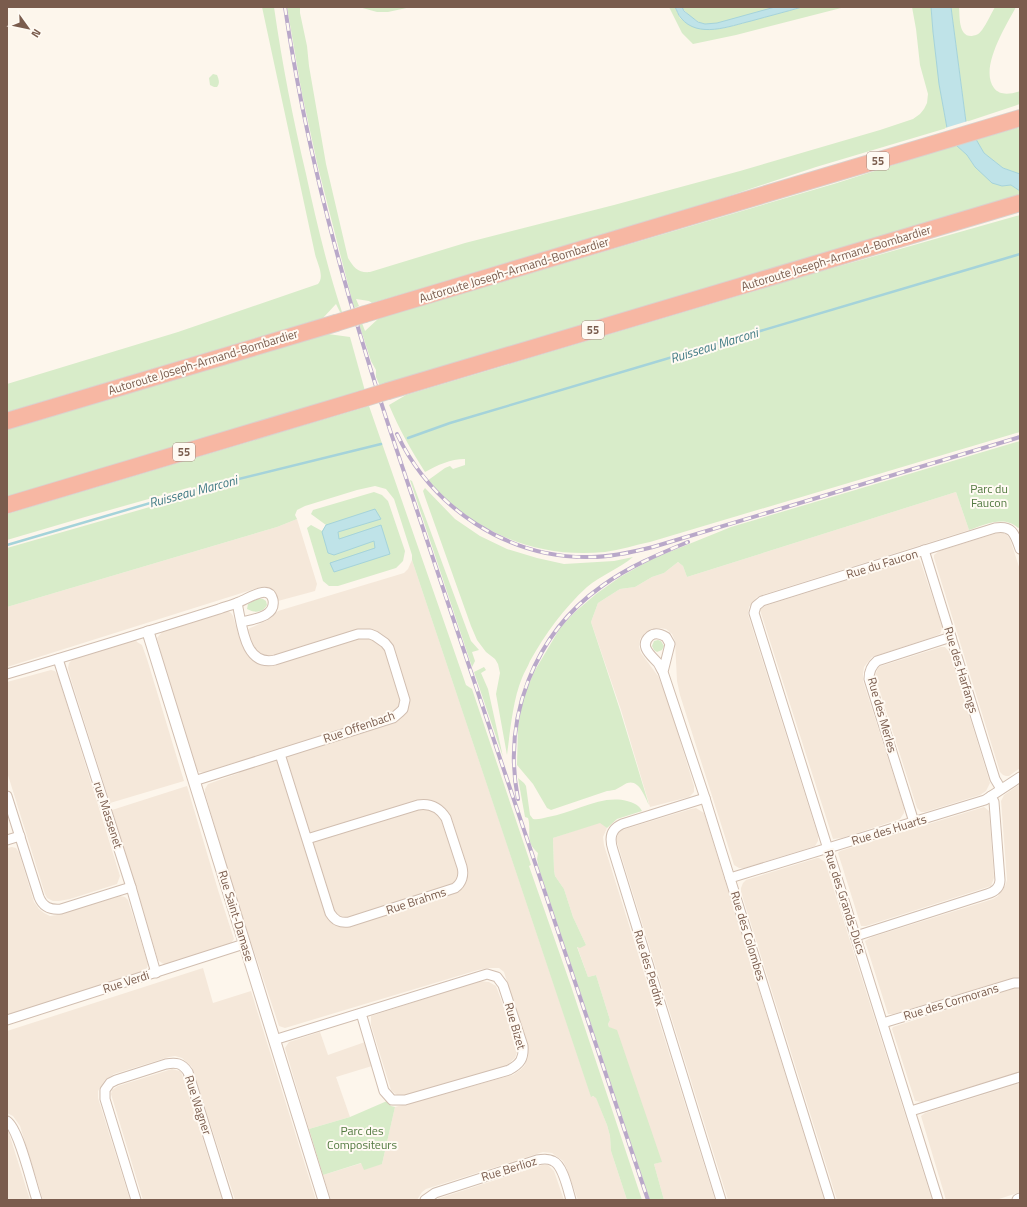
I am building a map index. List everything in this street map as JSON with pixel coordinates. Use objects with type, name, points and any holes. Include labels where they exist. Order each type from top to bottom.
[{"type":"highway","name":"Autoroute Joseph-Armand-Bombardier","points":[[7,421],[1020,118]]},
{"type":"highway","name":"Autoroute Joseph-Armand-Bombardier","points":[[7,505],[1020,203]]},
{"type":"street","name":"Rue du Faucon","points":[[757,605],[762,601],[995,528],[1008,528],[1015,536],[1020,549]]},
{"type":"street","name":"Rue des Harfangs","points":[[924,550],[995,779],[1001,789]]},
{"type":"street","points":[[7,674],[148,632],[237,603],[261,592],[268,594],[272,599],[273,606],[269,612],[261,617],[242,622]]},
{"type":"street","name":"Rue Offenbach","points":[[194,781],[393,718],[403,709],[405,700],[404,695],[389,648],[381,639],[370,634],[358,634],[275,660],[265,661],[255,657],[252,653],[237,603]]},
{"type":"street","name":"Rue des Grands-Ducs","points":[[757,605],[755,609],[755,617],[938,1200]]},
{"type":"street","name":"Rue Saint-Damase","points":[[148,632],[324,1200]]},
{"type":"street","name":"Rue des Merles","points":[[914,822],[870,679],[870,672],[872,665],[877,661],[951,637]]},
{"type":"street","name":"rue Massenet","points":[[58,658],[131,887],[156,973]]},
{"type":"street","name":"Rue des Colombes","points":[[663,672],[705,798],[830,1200]]},
{"type":"street","name":"Rue Brahms","points":[[280,754],[330,913],[337,921],[349,922],[455,888],[459,886],[463,874],[446,818],[431,805],[418,805],[307,839]]},
{"type":"street","name":"Rue des Huarts","points":[[730,878],[984,800],[1020,777]]},
{"type":"street","points":[[7,796],[39,897],[41,902],[48,908],[54,910],[61,909],[131,887]]},
{"type":"street","points":[[856,936],[988,894],[996,890],[1000,884],[1000,880],[994,802],[991,796]]},
{"type":"street","name":"Rue des Perdrix","points":[[705,798],[622,824],[612,832],[611,840],[612,850],[721,1200]]},
{"type":"street","points":[[7,840],[20,836]]},
{"type":"street","name":"Rue Verdi","points":[[7,1020],[244,944]]},
{"type":"street","name":"Rue Bizet","points":[[274,1040],[361,1013],[484,975],[492,974],[498,977],[502,985],[522,1046],[523,1055],[519,1064],[509,1070],[405,1100],[392,1100],[384,1091],[361,1013]]},
{"type":"street","name":"Rue des Cormorans","points":[[883,1023],[1014,983],[1020,983]]},
{"type":"street","name":"Rue Wagner","points":[[136,1200],[105,1099],[105,1090],[110,1083],[116,1080],[175,1062],[182,1064],[188,1072],[228,1200]]},
{"type":"street","points":[[911,1111],[1020,1077]]},
{"type":"street","points":[[7,1121],[12,1125],[17,1136],[37,1200]]},
{"type":"street","name":"Rue Berlioz","points":[[425,1200],[435,1192],[542,1159],[553,1161],[557,1164],[562,1172],[571,1200]]},
{"type":"shaded area","points":[[956,492],[969,530],[765,594],[757,597],[749,607],[748,614],[750,621],[818,836],[818,841],[815,846],[744,868],[739,868],[734,865],[680,695],[677,681],[675,641],[672,634],[666,629],[658,628],[651,629],[645,633],[640,639],[639,647],[641,653],[658,676],[666,695],[694,786],[694,792],[689,797],[650,807],[621,710],[591,622],[598,603],[620,589],[635,587],[652,577],[664,573],[678,562],[683,566],[687,577]]},
{"type":"shaded area","points":[[297,519],[317,584],[315,591],[278,601],[275,596],[261,587],[7,667],[7,607],[277,527]]},
{"type":"shaded area","points":[[1001,532],[1006,534],[1010,539],[1020,570],[1020,768],[1009,776],[1003,775],[1000,772],[934,558],[934,555],[939,551]]},
{"type":"shaded area","points":[[919,559],[921,563],[942,626],[941,632],[933,637],[872,657],[864,667],[863,674],[863,681],[904,808],[904,813],[900,819],[842,838],[833,839],[760,610],[765,606]]},
{"type":"shaded area","points":[[412,560],[591,1096],[596,1097],[607,1125],[610,1136],[611,1151],[627,1200],[578,1200],[563,1161],[552,1153],[543,1152],[426,1189],[417,1200],[331,1200],[323,1175],[362,1163],[382,1164],[395,1107],[513,1075],[525,1065],[528,1056],[528,1049],[504,972],[499,968],[478,970],[285,1028],[279,1026],[233,888],[205,793],[205,789],[208,784],[239,773],[236,762],[205,773],[197,770],[169,683],[157,638],[162,632],[226,610],[233,616],[239,637],[250,628],[272,617],[278,611],[404,573],[408,569]]},
{"type":"shaded area","points":[[136,640],[142,645],[147,659],[184,781],[110,803],[68,668],[69,663],[73,659]]},
{"type":"shaded area","points":[[945,647],[950,653],[990,783],[986,791],[980,795],[921,812],[917,808],[875,676],[878,668],[881,666]]},
{"type":"shaded area","points":[[51,670],[55,671],[58,676],[120,876],[117,884],[59,901],[53,901],[47,898],[45,894],[7,772],[7,682]]},
{"type":"shaded area","points":[[1020,784],[1020,978],[1014,978],[893,1014],[888,1014],[865,941],[872,937],[993,899],[998,896],[1007,880],[1001,801],[1004,795]]},
{"type":"shaded area","points":[[187,786],[234,939],[231,943],[167,965],[158,960],[112,810]]},
{"type":"shaded area","points":[[984,807],[989,811],[994,878],[991,886],[866,926],[861,926],[838,853],[840,851]]},
{"type":"shaded area","points":[[696,808],[704,813],[824,1200],[728,1200],[616,839],[619,832],[622,830]]},
{"type":"shaded area","points":[[600,822],[607,828],[603,837],[604,845],[715,1200],[664,1200],[654,1164],[661,1162],[608,1024],[610,1020],[596,975],[588,977],[577,946],[586,945],[573,917],[564,889],[555,876],[553,838]]},
{"type":"shaded area","points":[[7,848],[16,848],[19,853],[34,902],[39,909],[50,916],[120,896],[125,897],[128,900],[148,964],[147,968],[144,971],[7,1015]]},
{"type":"shaded area","points":[[817,858],[825,862],[932,1200],[837,1200],[741,892],[743,883],[746,880]]},
{"type":"shaded area","points":[[203,968],[213,1003],[251,991],[316,1200],[235,1200],[192,1067],[182,1058],[175,1056],[114,1074],[105,1080],[98,1091],[98,1098],[130,1200],[43,1200],[20,1126],[13,1116],[7,1113],[7,1031]]},
{"type":"shaded area","points":[[479,981],[489,982],[496,986],[517,1042],[517,1052],[515,1058],[506,1066],[406,1095],[399,1096],[394,1093],[391,1090],[371,1025],[371,1016]]},
{"type":"shaded area","points":[[1015,988],[1020,989],[1020,1072],[922,1102],[915,1101],[892,1029],[893,1027]]},
{"type":"shaded area","points":[[320,1032],[328,1055],[365,1042],[372,1066],[336,1077],[350,1117],[309,1129],[285,1048],[289,1042]]},
{"type":"shaded area","points":[[172,1069],[180,1071],[182,1074],[222,1200],[143,1200],[111,1094],[112,1090],[118,1086]]},
{"type":"shaded area","points":[[1020,1083],[1020,1192],[996,1200],[946,1200],[921,1116],[925,1113]]},
{"type":"shaded area","points":[[7,1128],[8,1130],[30,1200],[7,1200]]},
{"type":"shaded area","points":[[542,1165],[548,1165],[554,1171],[564,1200],[434,1200]]},
{"type":"green space","points":[[262,7],[274,7],[284,70],[301,153],[331,278],[342,312],[340,312],[336,304],[323,318],[7,412],[7,384],[178,332],[318,284],[320,281],[321,273],[315,254]]},
{"type":"green space","points":[[287,7],[300,7],[326,164],[348,258],[354,267],[362,272],[370,272],[465,243],[740,171],[913,119],[924,109],[927,103],[928,94],[920,65],[912,7],[931,7],[947,128],[816,167],[720,199],[372,303],[369,301],[356,299],[359,306],[354,308],[318,167],[302,94]]},
{"type":"green space","points":[[359,7],[411,7],[388,12],[377,12]]},
{"type":"green space","points":[[669,7],[675,7],[680,18],[685,22],[692,26],[706,29],[725,28],[802,7],[845,7],[736,35],[693,44],[682,33]]},
{"type":"green space","points":[[682,7],[775,7],[719,23],[704,24],[689,15]]},
{"type":"green space","points":[[951,7],[959,7],[962,30],[967,35],[972,36],[978,34],[982,30],[995,7],[1016,7],[996,47],[990,70],[990,80],[996,91],[1009,93],[1020,91],[1020,104],[966,122]]},
{"type":"green space","points":[[213,74],[217,75],[218,78],[219,83],[217,87],[210,85],[209,78]]},
{"type":"green space","points":[[1020,127],[1020,174],[1003,168],[984,153],[976,140]]},
{"type":"green space","points":[[956,145],[967,155],[975,167],[1002,186],[1011,185],[1020,191],[1020,196],[380,386],[376,377],[376,370],[371,361],[359,324],[362,323],[365,331],[379,318],[837,183]]},
{"type":"green space","points":[[1020,215],[1020,432],[650,542],[605,552],[579,553],[554,551],[530,546],[507,538],[486,528],[465,515],[427,481],[445,468],[450,466],[453,469],[465,465],[465,459],[449,461],[425,472],[415,456],[389,405],[406,395],[815,273]]},
{"type":"green space","points":[[328,334],[350,337],[365,391],[7,498],[7,430]]},
{"type":"green space","points":[[369,406],[466,685],[472,689],[531,865],[529,866],[571,986],[642,1200],[627,1200],[611,1151],[610,1136],[607,1125],[596,1098],[593,1096],[591,1097],[412,560],[412,555],[394,499],[386,489],[375,486],[305,506],[297,510],[295,515],[297,519],[277,527],[7,607],[7,548],[195,494],[191,487],[7,540],[7,514]]},
{"type":"green space","name":"Parc du Faucon","points":[[1020,441],[1020,527],[1018,528],[1007,522],[994,522],[969,530],[956,492],[687,577],[683,566],[678,562],[664,573],[652,577],[635,587],[620,589],[598,603],[591,622],[649,805],[642,791],[636,784],[627,783],[615,790],[607,791],[551,810],[547,808],[533,784],[517,765],[518,727],[523,699],[534,672],[560,628],[575,612],[596,594],[620,577],[652,559],[731,527]]},
{"type":"green space","points":[[410,480],[412,481],[471,641],[479,650],[472,652],[475,661],[472,667]]},
{"type":"green space","points":[[425,488],[455,519],[480,536],[507,549],[564,564],[614,561],[633,557],[587,587],[563,613],[542,641],[530,661],[519,686],[512,716],[507,755],[496,694],[500,673],[498,664],[477,640],[471,626],[423,491]]},
{"type":"green space","points":[[374,492],[382,495],[388,501],[405,551],[403,561],[396,568],[338,586],[329,586],[323,581],[307,528],[311,525],[322,531],[326,525],[311,514],[313,510]]},
{"type":"green space","points":[[258,598],[266,601],[267,605],[263,610],[258,612],[247,609],[248,604]]},
{"type":"green space","points":[[654,641],[661,641],[664,646],[662,650],[657,652],[652,646]]},
{"type":"green space","points":[[484,667],[486,670],[481,673],[488,689],[503,757],[474,672]]},
{"type":"green space","points":[[518,778],[526,786],[530,815],[533,819],[558,815],[607,800],[634,803],[642,811],[617,819],[607,828],[600,823],[553,838],[554,870],[555,876],[564,889],[573,917],[586,945],[580,948],[577,947],[588,977],[596,975],[610,1020],[608,1024],[609,1027],[617,1030],[662,1162],[654,1164],[664,1200],[650,1200],[539,869],[537,859],[538,853],[531,844],[529,836],[529,823],[528,818],[525,817]]},
{"type":"green space","name":"Parc des Compositeurs","points":[[387,1101],[391,1106],[395,1107],[382,1164],[364,1170],[361,1163],[323,1175],[309,1129],[350,1117]]},
{"type":"water","points":[[675,7],[682,7],[684,11],[698,22],[705,24],[717,23],[775,7],[802,7],[734,26],[705,29],[696,28],[688,24],[680,17]]},
{"type":"water","points":[[931,7],[951,7],[966,122],[984,153],[1003,168],[1020,174],[1020,191],[1011,185],[1002,186],[992,183],[975,167],[967,155],[956,145],[947,128],[939,84]]},
{"type":"water","points":[[375,509],[381,519],[338,532],[339,539],[381,525],[390,554],[334,572],[330,563],[375,548],[374,541],[334,555],[328,553],[322,532],[326,525]]},
{"type":"pier","points":[[968,121],[978,139],[954,146],[945,128]]},
{"type":"waterway","name":"Ruisseau Marconi","points":[[408,438],[450,423],[1020,254]]},
{"type":"waterway","name":"Ruisseau Marconi","points":[[7,545],[198,489],[381,444]]},
{"type":"railway","points":[[285,7],[304,115],[328,221],[373,378],[648,1200]]},
{"type":"railway","points":[[397,434],[412,461],[430,485],[452,506],[476,524],[502,538],[531,549],[560,555],[591,557],[615,555],[653,547],[1020,437]]},
{"type":"railway","points":[[518,799],[514,769],[515,738],[520,709],[528,680],[541,653],[558,628],[578,606],[602,586],[633,567],[688,542]]}]
